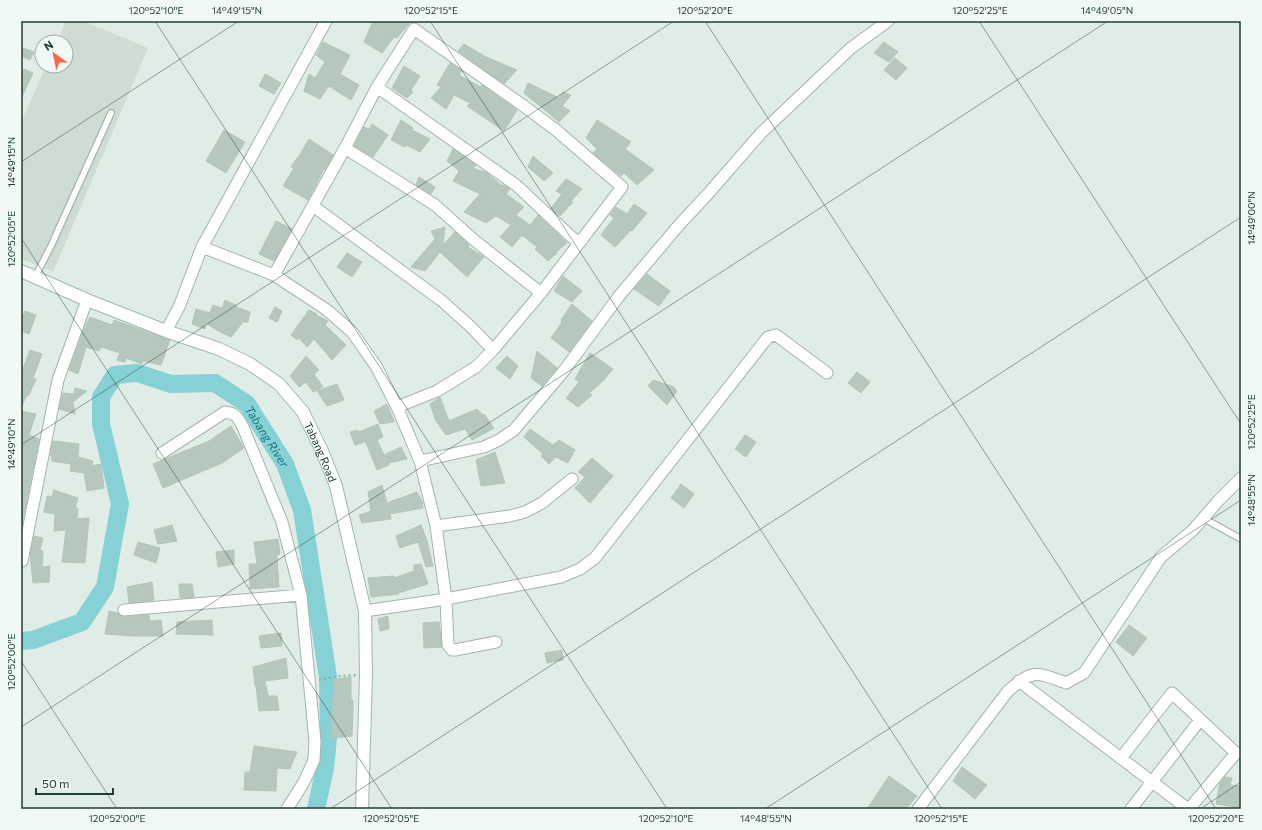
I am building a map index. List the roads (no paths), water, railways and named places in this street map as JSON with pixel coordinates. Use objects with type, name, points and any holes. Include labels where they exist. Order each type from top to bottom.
[{"type":"main road","name":"Tabang Road","points":[[21,270],[87,300],[166,331],[218,349],[250,364],[279,384],[303,412],[322,451],[336,486],[365,611],[366,675],[362,809]]},
{"type":"street","points":[[166,331],[179,307],[202,247],[326,21]]},
{"type":"street","points":[[420,461],[484,447],[499,440],[514,430],[563,372],[620,296],[679,225],[761,132],[851,48],[888,21]]},
{"type":"street","points":[[274,275],[345,148],[377,86],[414,29],[556,130],[622,187],[540,293],[493,350],[476,367],[437,391],[397,407]]},
{"type":"street","points":[[377,86],[516,185],[578,244]]},
{"type":"street","points":[[345,148],[435,205],[474,240],[540,293]]},
{"type":"street","points":[[313,206],[442,301],[471,327],[493,350]]},
{"type":"street","points":[[202,247],[274,275],[327,310],[352,332],[376,366],[397,407],[420,461],[436,526],[446,599],[448,645],[450,648],[456,650],[496,642]]},
{"type":"street","points":[[22,561],[58,380],[87,300]]},
{"type":"street","points":[[365,611],[446,599],[561,578],[580,569],[595,558],[768,337],[776,335],[827,373]]},
{"type":"street","points":[[162,453],[225,412],[232,413],[238,418],[243,427],[282,522],[301,596],[315,734],[314,760],[304,782],[287,809]]},
{"type":"street","points":[[918,809],[1008,691],[1019,681],[1027,676],[1042,674],[1066,683],[1084,673],[1161,557],[1193,530],[1219,500],[1241,478]]},
{"type":"street","points":[[436,526],[510,516],[525,512],[542,503],[572,479]]},
{"type":"street","points":[[124,610],[301,596]]},
{"type":"street","points":[[1019,681],[1186,808],[1236,753],[1172,693],[1122,758]]},
{"type":"street","points":[[1131,809],[1200,720]]},
{"type":"lane","points":[[35,277],[51,246],[111,113]]},
{"type":"lane","points":[[1203,518],[1241,539]]},
{"type":"waterway","name":"Tabang River","points":[[21,641],[33,640],[82,622],[105,587],[120,504],[101,424],[101,397],[115,375],[137,373],[171,384],[215,383],[247,404],[285,464],[302,510],[328,677],[329,728],[325,768],[316,809]]}]
